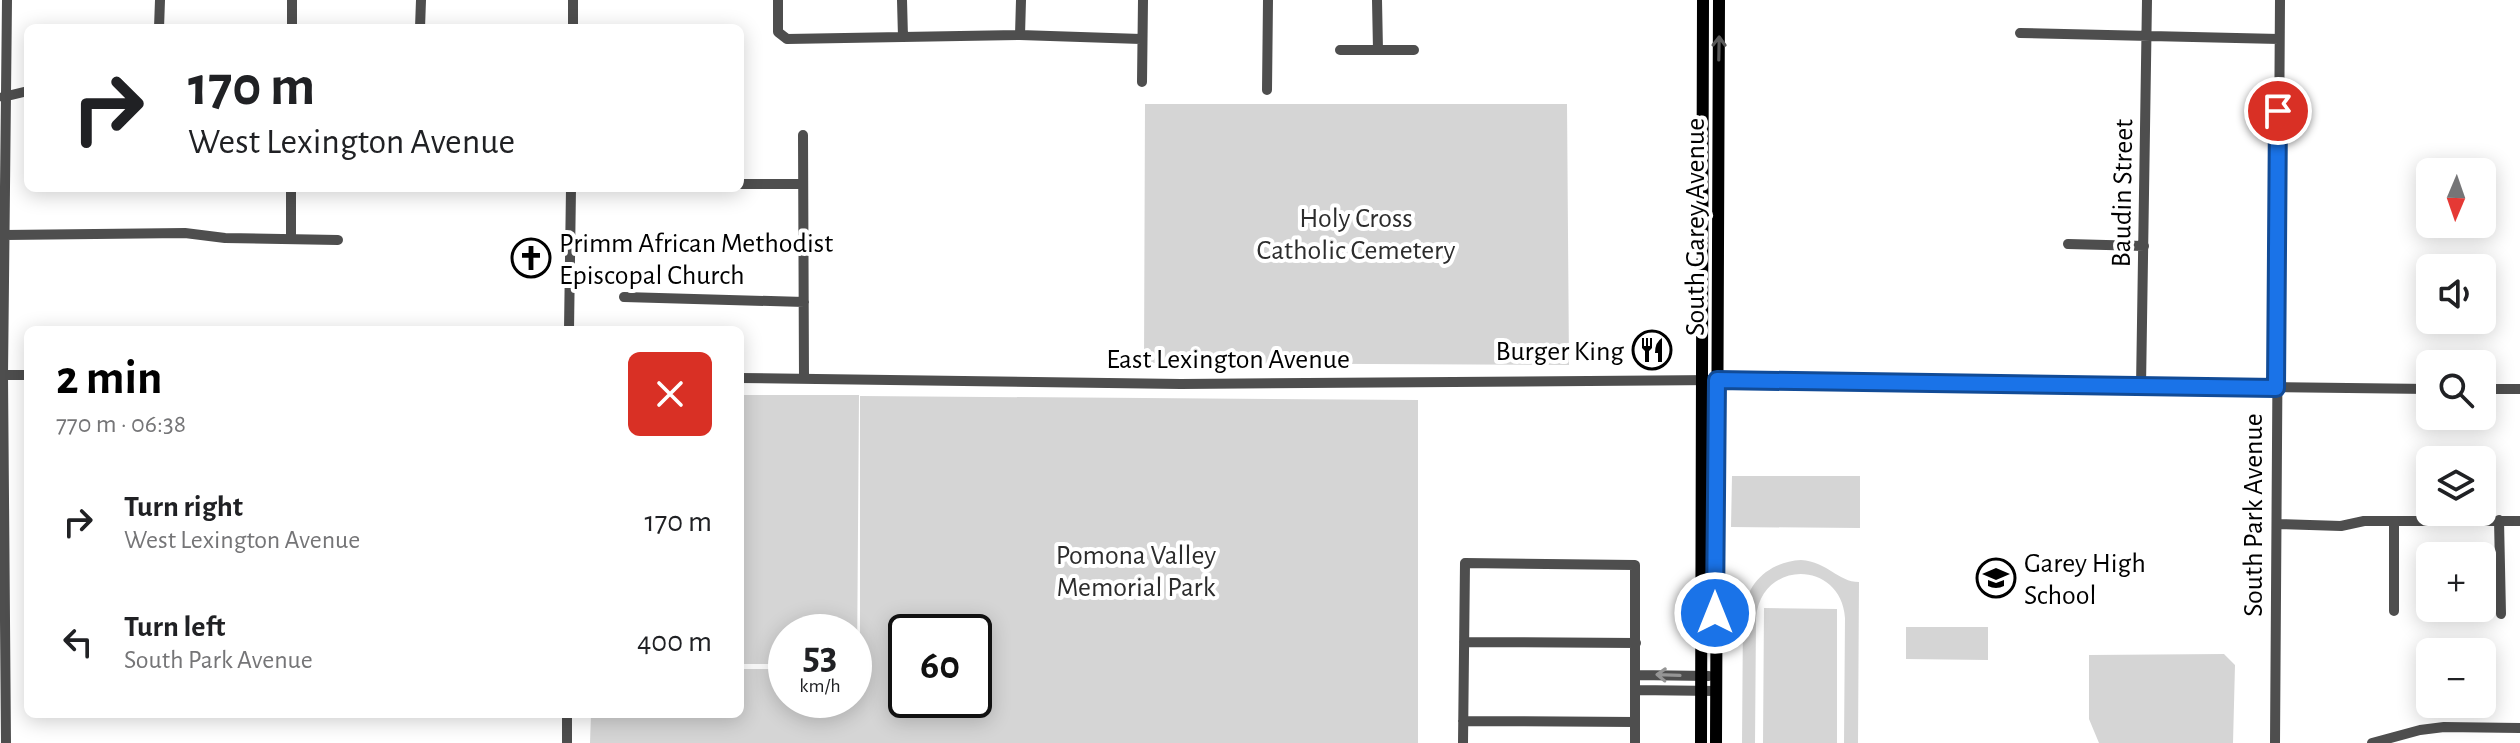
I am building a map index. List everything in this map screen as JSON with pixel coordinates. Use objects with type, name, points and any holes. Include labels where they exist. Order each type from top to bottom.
[{"type":"main road","name":"South Garey Avenue","points":[[1701,743],[1703,0]]},
{"type":"main road","name":"South Garey Avenue","points":[[1716,743],[1719,0]]},
{"type":"main road","points":[[1703,20],[1719,20]]},
{"type":"street","points":[[6,743],[2,375],[5,235],[3,97],[7,0]]},
{"type":"street","points":[[159,24],[160,0]]},
{"type":"street","points":[[292,0],[292,24]]},
{"type":"street","points":[[420,24],[421,0]]},
{"type":"street","points":[[573,0],[573,24]]},
{"type":"street","points":[[778,0],[778,32],[787,39],[1020,35],[1141,39]]},
{"type":"street","points":[[902,0],[903,37]]},
{"type":"street","points":[[1020,35],[1021,0]]},
{"type":"street","points":[[1142,82],[1143,0]]},
{"type":"street","points":[[1267,90],[1268,0]]},
{"type":"street","points":[[1377,0],[1378,50]]},
{"type":"street","name":"Baudin Street","points":[[2141,387],[2147,0]]},
{"type":"street","name":"South Park Avenue","points":[[2275,743],[2280,0]]},
{"type":"street","points":[[2020,33],[2279,39]]},
{"type":"street","points":[[1340,50],[1414,50]]},
{"type":"street","points":[[3,97],[24,92]]},
{"type":"street","points":[[803,135],[804,378]]},
{"type":"street","points":[[744,184],[803,184]]},
{"type":"street","points":[[291,192],[291,239]]},
{"type":"street","points":[[569,326],[571,192]]},
{"type":"street","points":[[5,235],[185,233],[225,238],[338,240]]},
{"type":"street","points":[[2068,244],[2144,246]]},
{"type":"street","points":[[624,297],[804,302]]},
{"type":"street","points":[[2,375],[24,375]]},
{"type":"street","name":"East Lexington Avenue","points":[[744,378],[1181,384],[1717,380],[2416,389]]},
{"type":"street","points":[[2496,389],[2520,389]]},
{"type":"street","points":[[2499,520],[2501,614]]},
{"type":"street","points":[[2277,524],[2341,526],[2364,521],[2520,521]]},
{"type":"street","points":[[2394,521],[2394,611]]},
{"type":"street","points":[[1463,743],[1465,563],[1635,565],[1635,743]]},
{"type":"street","points":[[1464,642],[1636,643]]},
{"type":"street","points":[[1635,675],[1715,677]]},
{"type":"street","points":[[1635,690],[1716,691]]},
{"type":"street","points":[[567,718],[567,743]]},
{"type":"street","points":[[1463,721],[1635,722]]},
{"type":"street","points":[[2372,743],[2444,727],[2520,728]]},
{"type":"street","points":[[2503,729],[2503,743]]},
{"type":"green space","name":"Holy Cross Catholic Cemetery","points":[[1145,104],[1567,104],[1569,365],[1144,363]]},
{"type":"green space","points":[[744,395],[859,395],[857,614],[768,614],[768,664],[744,664]]},
{"type":"green space","name":"Pomona Valley Memorial Park","points":[[860,396],[1418,400],[1418,743],[590,743],[591,718],[744,718],[744,669],[768,669],[768,718],[872,718],[872,614],[860,614]]},
{"type":"green space","points":[[1732,476],[1860,476],[1860,528],[1731,527]]},
{"type":"green space","points":[[1801,560],[1859,582],[1858,743],[1844,743],[1845,618],[1840,599],[1830,585],[1816,577],[1801,574],[1785,577],[1771,585],[1761,599],[1756,618],[1755,743],[1742,743],[1745,603],[1749,592],[1762,576],[1779,565]]},
{"type":"green space","points":[[1764,608],[1837,609],[1837,743],[1763,743]]},
{"type":"green space","points":[[1906,627],[1988,627],[1988,660],[1906,659]]},
{"type":"green space","points":[[2224,654],[2235,665],[2233,743],[2099,743],[2089,719],[2089,655]]},
{"type":"place","name":"Primm African Methodist Episcopal Church","points":[[531,258]]},
{"type":"place","name":"Burger King","points":[[1652,350]]},
{"type":"place","name":"Garey High School","points":[[1996,578]]},
{"type":"route","points":[[1715,613],[1717,380],[2276,388],[2278,111]]}]
